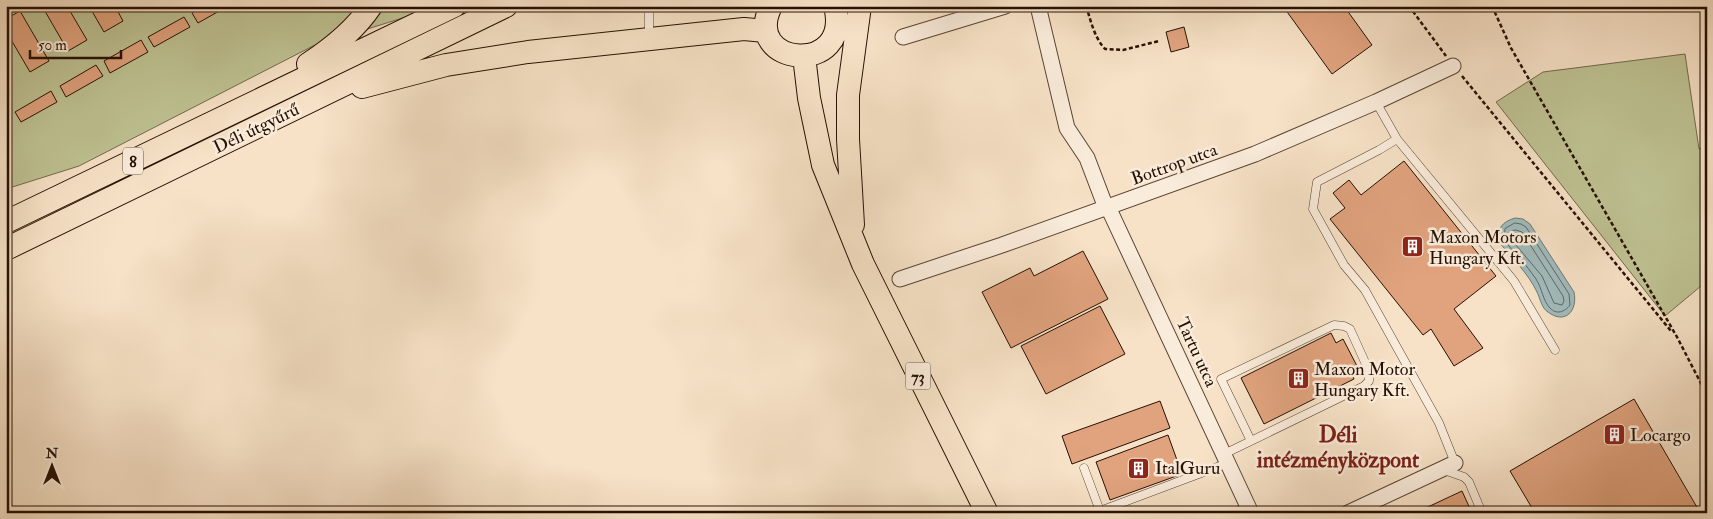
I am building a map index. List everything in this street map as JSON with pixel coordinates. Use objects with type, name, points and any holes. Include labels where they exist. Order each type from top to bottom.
[{"type":"main road","points":[[259,100],[331,49],[371,6]]},
{"type":"main road","name":"Déli útgyűrű","points":[[6,222],[454,6]]},
{"type":"main road","name":"Déli útgyűrű","points":[[6,249],[506,6]]},
{"type":"main road","points":[[771,6],[765,22],[765,31],[776,48],[785,53],[804,56],[816,54],[832,40],[837,30],[838,19],[835,6]]},
{"type":"main road","points":[[854,238],[848,139],[848,95],[860,6]]},
{"type":"main road","points":[[312,100],[446,65],[528,52],[744,29],[765,31]]},
{"type":"main road","name":"73","points":[[804,56],[809,98],[823,165],[867,272],[987,513]]},
{"type":"street","points":[[903,37],[1004,6]]},
{"type":"street","name":"Tartu utca","points":[[1038,6],[1067,128],[1087,158],[1107,208],[1250,510]]},
{"type":"street","name":"Bottrop utca","points":[[900,279],[1002,245],[1255,154],[1376,102],[1453,66]]},
{"type":"street","points":[[1348,513],[1449,466]]},
{"type":"lane","points":[[649,39],[649,12],[653,6]]},
{"type":"lane","points":[[1376,102],[1397,139],[1514,281],[1555,350]]},
{"type":"lane","points":[[1397,139],[1317,182],[1313,209],[1344,265],[1370,298],[1439,423],[1449,466],[1469,482],[1482,513]]},
{"type":"lane","points":[[1084,468],[1100,511],[1226,458],[1251,441],[1364,386],[1369,381],[1369,371],[1350,329],[1334,325],[1221,379],[1251,441]]},
{"type":"lane","points":[[1233,513],[1250,510]]},
{"type":"path","points":[[1086,6],[1095,34],[1105,48],[1123,50],[1159,41]]},
{"type":"path","points":[[1409,6],[1453,66],[1677,338]]},
{"type":"path","points":[[1492,6],[1511,48],[1677,338],[1707,395]]},
{"type":"green space","points":[[6,6],[441,6],[313,46],[79,166],[6,189]]},
{"type":"green space","points":[[1685,54],[1699,149],[1707,145],[1707,281],[1665,316],[1496,102],[1543,72]]},
{"type":"water","points":[[1515,218],[1523,219],[1530,224],[1574,292],[1574,305],[1569,314],[1560,317],[1546,311],[1529,278],[1499,242],[1501,226]]},
{"type":"building","points":[[42,6],[67,6],[87,40],[68,51]]},
{"type":"building","points":[[89,6],[115,6],[123,21],[104,32]]},
{"type":"building","points":[[204,6],[228,6],[198,23],[192,13]]},
{"type":"building","points":[[1288,6],[1344,6],[1372,45],[1332,74],[1285,9]]},
{"type":"building","points":[[20,11],[49,61],[30,72],[6,31],[6,19]]},
{"type":"building","points":[[184,17],[190,27],[154,47],[148,37]]},
{"type":"building","points":[[1184,27],[1189,47],[1171,52],[1166,32]]},
{"type":"building","points":[[141,40],[148,52],[110,73],[104,61]]},
{"type":"building","points":[[96,65],[103,76],[66,97],[60,86]]},
{"type":"building","points":[[51,91],[57,102],[21,122],[15,112]]},
{"type":"building","name":"Maxon Motors Hungary Kft.","points":[[1404,161],[1496,276],[1454,309],[1483,348],[1454,366],[1431,329],[1423,335],[1330,219],[1345,208],[1333,193],[1349,180],[1361,195]]},
{"type":"building","points":[[1083,251],[1108,299],[1011,348],[982,292],[1030,268],[1034,276]]},
{"type":"building","points":[[1100,306],[1125,354],[1046,394],[1021,346]]},
{"type":"building","name":"Maxon Motor Hungary Kft.","points":[[1331,333],[1336,343],[1343,339],[1357,366],[1350,370],[1354,379],[1264,424],[1241,378]]},
{"type":"building","name":"Locargo","points":[[1634,399],[1698,509],[1692,513],[1535,513],[1510,471]]},
{"type":"building","points":[[1160,401],[1170,428],[1072,464],[1062,436]]},
{"type":"building","name":"ItalGuru","points":[[1168,435],[1182,474],[1110,500],[1096,462]]},
{"type":"building","points":[[1462,491],[1472,513],[1415,513]]},
{"type":"place","name":"Maxon Motors Hungary Kft.","points":[[1413,247]]},
{"type":"place","name":"Maxon Motor Hungary Kft.","points":[[1298,379]]},
{"type":"place","name":"Locargo","points":[[1614,435]]},
{"type":"place","name":"ItalGuru","points":[[1139,468]]},
{"type":"district","name":"Déli intézményközpont","points":[[1338,446]]}]
